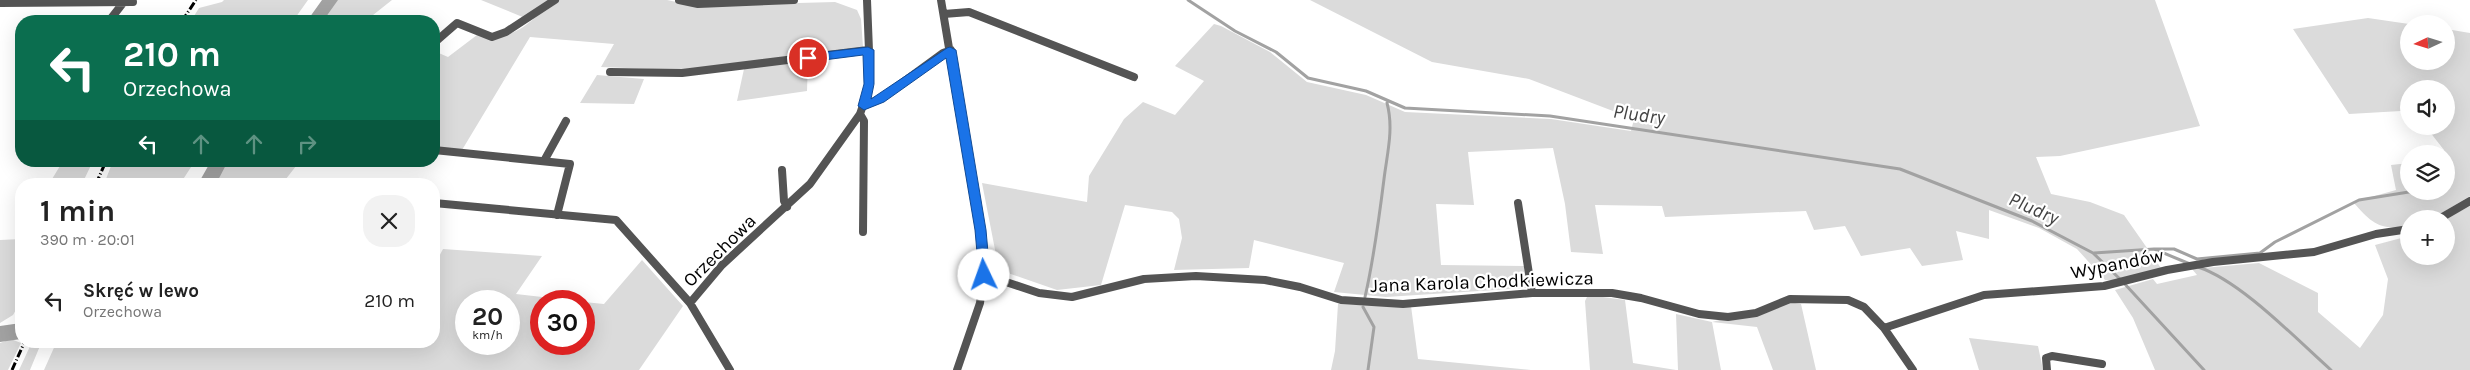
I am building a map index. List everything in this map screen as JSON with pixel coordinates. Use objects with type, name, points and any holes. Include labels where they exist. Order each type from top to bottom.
[{"type":"street","points":[[440,38],[457,23],[492,37],[506,32],[555,0]]},
{"type":"street","points":[[679,0],[698,4],[794,0]]},
{"type":"street","name":"Orzechowa","points":[[440,204],[616,220],[690,303],[722,265],[810,184],[860,114],[864,106],[869,84],[867,0]]},
{"type":"street","points":[[941,0],[980,230],[984,275],[978,312],[956,370]]},
{"type":"street","points":[[0,3],[133,2]]},
{"type":"street","points":[[114,15],[123,3]]},
{"type":"street","points":[[944,14],[969,12],[1134,77]]},
{"type":"street","points":[[610,72],[682,73],[868,50]]},
{"type":"street","points":[[864,106],[880,99],[921,68],[950,50]]},
{"type":"street","points":[[860,114],[864,122],[863,232]]},
{"type":"street","points":[[544,161],[566,121]]},
{"type":"street","points":[[440,151],[570,164],[557,215]]},
{"type":"street","points":[[782,170],[784,201],[787,207]]},
{"type":"street","points":[[2454,210],[2470,201]]},
{"type":"street","points":[[1518,203],[1532,293]]},
{"type":"street","name":"Wypandów","points":[[1884,328],[1984,295],[2104,286],[2167,270],[2212,262],[2269,258],[2314,252],[2376,234],[2400,230]]},
{"type":"street","name":"Jana Karola Chodkiewicza","points":[[984,275],[993,276],[1054,296],[1072,297],[1144,279],[1196,276],[1265,280],[1300,287],[1341,300],[1403,304],[1532,293],[1612,294],[1641,298],[1699,314],[1728,317],[1756,313],[1790,299],[1848,300],[1864,306],[1884,328]]},
{"type":"street","points":[[690,303],[730,370]]},
{"type":"street","points":[[1884,328],[1913,370]]},
{"type":"street","points":[[2047,370],[2046,358],[2048,356],[2102,364]]},
{"type":"shaded area","points":[[224,0],[308,0],[297,15],[195,15],[199,8]]},
{"type":"shaded area","points":[[333,0],[392,0],[373,15],[322,15]]},
{"type":"shaded area","points":[[481,0],[551,0],[525,18]]},
{"type":"shaded area","points":[[559,0],[667,0],[696,6],[835,2],[857,10],[861,19],[863,47],[679,70],[601,67],[614,44],[530,37],[462,150],[440,148],[440,54],[448,57],[477,35],[492,36],[514,32]]},
{"type":"shaded area","points":[[1310,0],[2155,0],[2200,126],[2060,156],[2036,157],[2051,194],[2090,202],[2124,215],[2161,268],[2114,280],[2105,280],[2077,249],[2039,228],[1989,210],[1989,239],[1956,231],[1963,260],[1922,266],[1910,248],[1861,256],[1845,226],[1814,230],[1806,211],[1665,217],[1662,206],[1595,205],[1603,254],[1571,252],[1565,204],[1553,148],[1468,152],[1474,205],[1436,204],[1441,265],[1524,266],[1526,288],[1386,297],[1334,292],[1344,263],[1254,240],[1249,268],[1174,270],[1182,238],[1179,219],[1172,212],[1125,205],[1101,285],[1057,290],[999,270],[982,183],[1087,202],[1089,176],[1124,119],[1143,102],[1175,115],[1204,81],[1175,66],[1214,24],[1270,52],[1307,82],[1366,95],[1405,112],[1551,119],[1631,131],[1634,119],[1529,79],[1432,62]]},
{"type":"shaded area","points":[[2368,18],[2400,23],[2400,70],[2455,70],[2455,30],[2470,33],[2470,196],[2447,210],[2400,210],[2400,227],[2383,226],[2371,220],[2353,202],[2396,190],[2391,165],[2400,164],[2400,200],[2455,200],[2455,145],[2440,145],[2432,135],[2455,135],[2455,80],[2400,80],[2400,111],[2349,114],[2293,29]]},
{"type":"shaded area","points":[[808,59],[807,91],[737,101],[744,69]]},
{"type":"shaded area","points":[[597,75],[644,79],[634,104],[580,103]]},
{"type":"shaded area","points":[[59,167],[90,167],[85,178],[53,178]]},
{"type":"shaded area","points":[[111,167],[191,167],[184,178],[106,178]]},
{"type":"shaded area","points":[[220,167],[295,167],[287,178],[213,178]]},
{"type":"shaded area","points":[[2470,206],[2470,370],[2155,370],[2133,318],[2115,290],[2153,279],[2157,284],[2197,275],[2192,269],[2259,263],[2318,293],[2318,312],[2360,348],[2383,315],[2388,279],[2375,245],[2400,238],[2400,265],[2455,265],[2455,214]]},
{"type":"shaded area","points":[[15,239],[15,312],[13,315],[0,323],[0,240]]},
{"type":"shaded area","points":[[443,249],[542,256],[519,290],[455,290],[455,355],[520,355],[520,294],[530,296],[530,355],[595,355],[595,303],[604,304],[642,260],[683,306],[639,370],[44,370],[54,348],[440,348],[440,255]]},
{"type":"shaded area","points":[[1588,295],[1625,300],[1633,363],[1676,370],[1590,370],[1585,301]]},
{"type":"shaded area","points":[[1789,302],[1801,304],[1816,370],[1773,370],[1757,327],[1712,322]]},
{"type":"shaded area","points":[[1338,304],[1411,306],[1418,359],[1531,370],[1331,370],[1335,351]]},
{"type":"shaded area","points":[[1676,314],[1712,322],[1721,370],[1678,370]]},
{"type":"shaded area","points":[[1969,338],[2038,346],[2043,370],[1979,370]]},
{"type":"shaded area","points":[[11,339],[15,341],[15,348],[19,348],[8,370],[0,370],[0,343]]},
{"type":"shaded area","points":[[29,348],[39,348],[30,370],[19,370]]},
{"type":"waterway","points":[[319,15],[330,0]]},
{"type":"waterway","name":"Pludry","points":[[1188,0],[1235,31],[1276,52],[1308,78],[1366,91],[1405,108],[1550,116],[1900,169],[2032,221],[2093,253],[2123,282],[2204,370]]},
{"type":"waterway","points":[[1365,297],[1376,238],[1389,141],[1390,122],[1387,103]]},
{"type":"waterway","points":[[210,178],[217,167]]},
{"type":"waterway","points":[[2154,249],[2174,249],[2197,259],[2260,253],[2275,242],[2359,200],[2400,193]]},
{"type":"waterway","points":[[2094,253],[2154,249]]},
{"type":"waterway","points":[[2154,249],[2190,264]]},
{"type":"waterway","points":[[2198,267],[2215,274],[2250,298],[2285,327],[2331,370]]},
{"type":"waterway","points":[[1363,307],[1374,327],[1368,370]]},
{"type":"waterway","points":[[0,334],[15,332]]},
{"type":"railway","points":[[186,15],[196,0]]},
{"type":"railway","points":[[99,178],[103,167]]},
{"type":"railway","points":[[12,370],[22,348]]},
{"type":"route","points":[[808,58],[868,50],[870,76],[864,106],[880,99],[943,53],[950,50],[980,230],[984,258],[984,275]]}]
